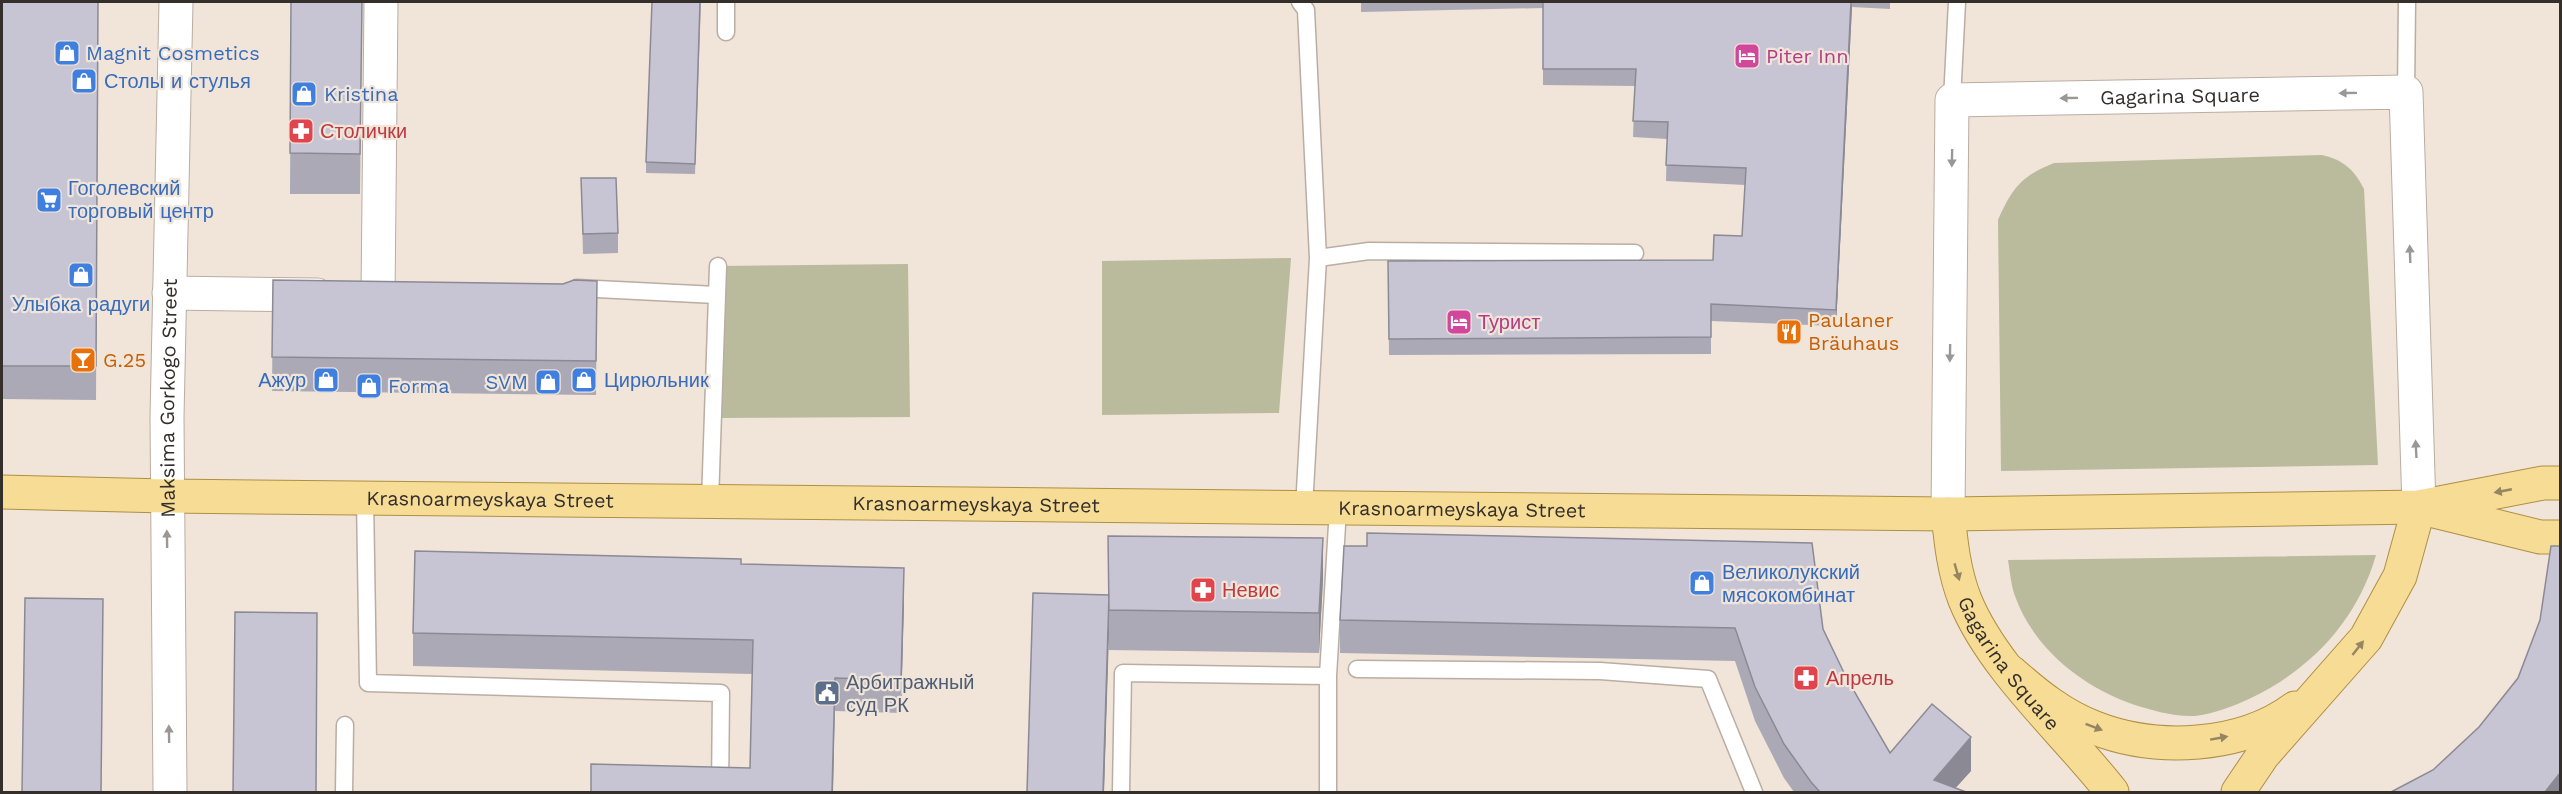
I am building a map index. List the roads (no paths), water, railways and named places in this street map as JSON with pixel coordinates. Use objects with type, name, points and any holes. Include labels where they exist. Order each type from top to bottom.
[{"type":"main road","points":[[1948,514],[2419,507],[2543,483],[2560,483]]},
{"type":"main road","name":"Krasnoarmeyskaya Street","points":[[2,492],[166,496],[1948,514]]},
{"type":"main road","points":[[2419,507],[2540,537],[2560,537]]},
{"type":"main road","name":"Gagarina Square","points":[[2238,792],[2263,755],[2366,638],[2385,608],[2412,543],[2419,507]]},
{"type":"main road","name":"Gagarina Square","points":[[1948,514],[1952,557],[1965,599],[1984,638],[2112,792]]},
{"type":"main road","name":"Gagarina Square","points":[[2011,672],[2046,702],[2095,729],[2128,738],[2161,742],[2195,742],[2228,736],[2261,726],[2292,711],[2319,692]]},
{"type":"street","name":"Maksima Gorkogo Street","points":[[170,792],[166,496],[176,2]]},
{"type":"street","points":[[378,296],[381,2]]},
{"type":"street","name":"Gagarina Square","points":[[1948,514],[1952,100],[2406,92],[2419,507]]},
{"type":"street","points":[[169,293],[412,296]]},
{"type":"lane","points":[[726,2],[726,32]]},
{"type":"lane","points":[[1300,2],[1306,10],[1318,258],[1304,508]]},
{"type":"lane","points":[[1952,100],[1957,2]]},
{"type":"lane","points":[[2406,92],[2407,2]]},
{"type":"lane","points":[[1318,258],[1369,250],[1635,254]]},
{"type":"lane","points":[[710,502],[718,266]]},
{"type":"lane","points":[[564,295],[716,295]]},
{"type":"lane","points":[[366,498],[368,683],[721,693],[720,792]]},
{"type":"lane","points":[[1328,792],[1328,676],[1338,508]]},
{"type":"lane","points":[[1357,669],[1600,671],[1708,679],[1754,792]]},
{"type":"lane","points":[[1121,792],[1123,673],[1328,676]]},
{"type":"lane","points":[[344,792],[345,724]]},
{"type":"place","name":"Magnit Cosmetics","points":[[67,53]]},
{"type":"place","name":"Piter Inn","points":[[1747,56]]},
{"type":"place","name":"Столы и стулья","points":[[84,81]]},
{"type":"place","name":"Kristina","points":[[304,94]]},
{"type":"place","name":"Столички","points":[[301,131]]},
{"type":"place","name":"Гоголевский торговый центр","points":[[49,200]]},
{"type":"place","name":"Улыбка радуги","points":[[81,275]]},
{"type":"place","name":"Турист","points":[[1459,322]]},
{"type":"place","name":"Paulaner Bräuhaus","points":[[1789,332]]},
{"type":"place","name":"G.25","points":[[83,360]]},
{"type":"place","name":"Ажур","points":[[326,380]]},
{"type":"place","name":"Цирюльник","points":[[584,380]]},
{"type":"place","name":"SVM","points":[[548,382]]},
{"type":"place","name":"Forma","points":[[369,386]]},
{"type":"place","name":"Великолукский мясокомбинат","points":[[1702,583]]},
{"type":"place","name":"Невис","points":[[1203,590]]},
{"type":"place","name":"Апрель","points":[[1806,678]]},
{"type":"place","name":"Арбитражный суд РК","points":[[827,693]]}]
